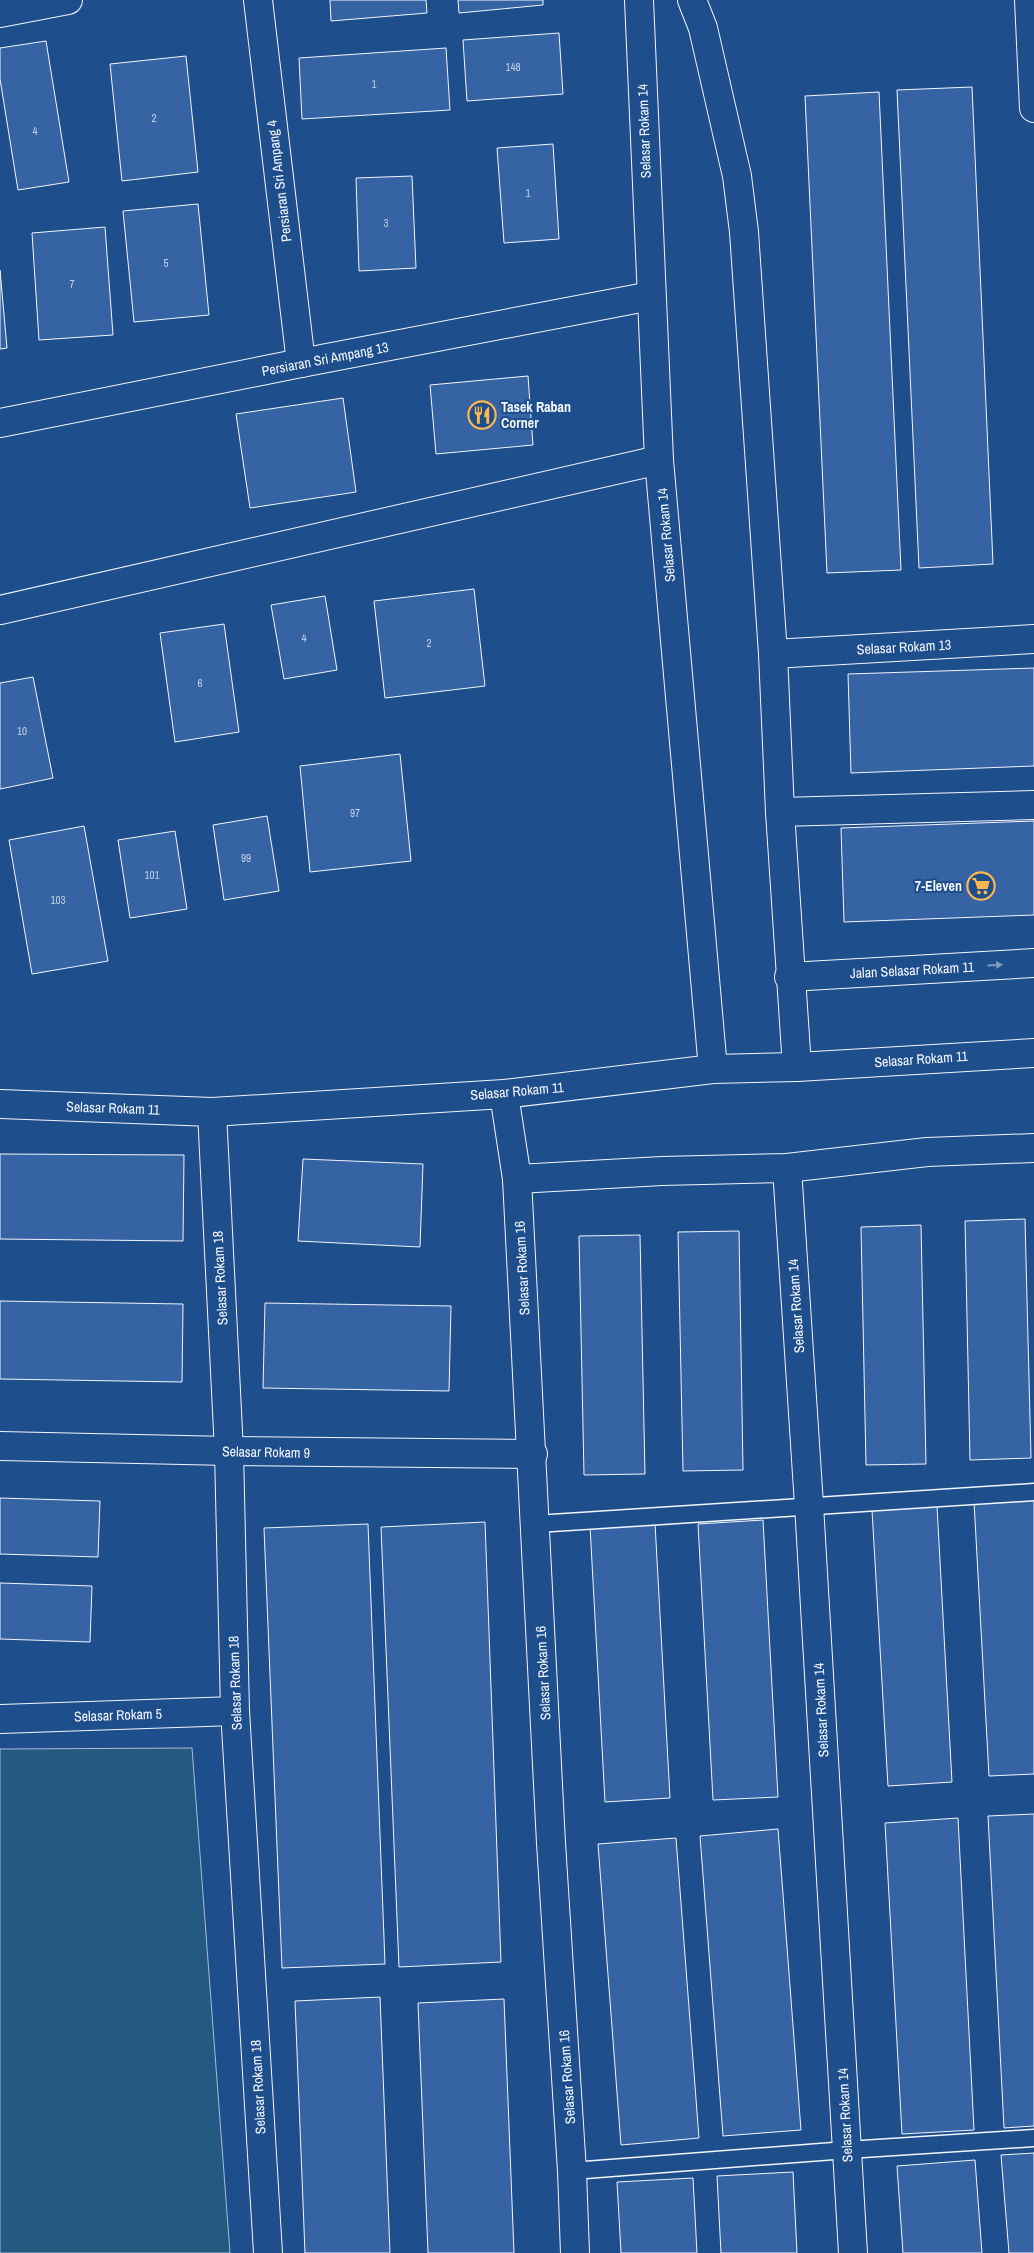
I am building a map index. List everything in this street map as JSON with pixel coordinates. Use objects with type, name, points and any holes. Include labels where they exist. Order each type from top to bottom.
[{"type":"street","points":[[0,13],[68,0]]},
{"type":"street","name":"Persiaran Sri Ampang 4","points":[[258,0],[301,363]]},
{"type":"street","name":"Selasar Rokam 14","points":[[639,0],[659,460],[713,1070]]},
{"type":"street","points":[[692,0],[703,28],[737,176],[744,232],[773,654],[789,976],[797,1067]]},
{"type":"street","points":[[1029,0],[1034,108]]},
{"type":"street","name":"Persiaran Sri Ampang 13","points":[[0,423],[651,296]]},
{"type":"street","points":[[0,610],[659,460]]},
{"type":"street","name":"Selasar Rokam 13","points":[[773,654],[1034,639]]},
{"type":"street","points":[[780,812],[1034,805]]},
{"type":"street","name":"Jalan Selasar Rokam 11","points":[[789,976],[1034,963]]},
{"type":"street","name":"Selasar Rokam 11","points":[[0,1104],[212,1112],[504,1094],[713,1070],[797,1067],[1034,1052]]},
{"type":"street","name":"Selasar Rokam 16","points":[[504,1094],[517,1178],[533,1454],[551,1843],[572,2171],[575,2253]]},
{"type":"street","name":"Selasar Rokam 18","points":[[212,1112],[229,1451],[235,1712],[268,2253]]},
{"type":"street","points":[[517,1178],[662,1171],[787,1168],[926,1152],[1034,1148]]},
{"type":"street","name":"Selasar Rokam 14","points":[[787,1168],[810,1505],[852,2253]]},
{"type":"street","name":"Selasar Rokam 9","points":[[0,1446],[229,1451],[533,1454]]},
{"type":"street","name":"Selasar Rokam 5","points":[[0,1719],[235,1712]]},
{"type":"lane","points":[[536,1524],[1034,1492]]},
{"type":"lane","points":[[572,2171],[1034,2138]]},
{"type":"shaded area","points":[[192,1748],[230,2253],[0,2253],[0,1749]]},
{"type":"building","points":[[330,0],[426,0],[427,13],[331,21]]},
{"type":"building","points":[[458,0],[543,0],[543,5],[459,13]]},
{"type":"building","points":[[559,33],[563,94],[467,101],[463,40]]},
{"type":"building","points":[[46,41],[69,182],[18,190],[0,79],[0,48]]},
{"type":"building","points":[[446,48],[450,110],[302,119],[299,58]]},
{"type":"building","points":[[186,56],[198,172],[122,181],[110,64]]},
{"type":"building","points":[[972,87],[993,564],[919,568],[897,90]]},
{"type":"building","points":[[879,92],[901,570],[827,573],[805,96]]},
{"type":"building","points":[[553,144],[559,239],[504,243],[497,148]]},
{"type":"building","points":[[412,176],[416,268],[359,271],[356,178]]},
{"type":"building","points":[[198,204],[209,315],[134,322],[123,211]]},
{"type":"building","points":[[105,227],[113,335],[39,340],[32,233]]},
{"type":"building","points":[[0,270],[7,348],[0,349]]},
{"type":"building","name":"Tasek Raban Corner","points":[[528,376],[533,445],[436,454],[430,385]]},
{"type":"building","points":[[343,398],[356,492],[250,508],[236,414]]},
{"type":"building","points":[[474,589],[485,686],[385,698],[374,601]]},
{"type":"building","points":[[325,596],[337,670],[284,679],[271,605]]},
{"type":"building","points":[[224,624],[239,732],[175,742],[160,633]]},
{"type":"building","points":[[1034,668],[1034,766],[851,773],[848,674]]},
{"type":"building","points":[[33,677],[53,778],[0,789],[0,683]]},
{"type":"building","points":[[400,754],[411,861],[310,872],[300,766]]},
{"type":"building","points":[[267,816],[279,891],[224,900],[213,825]]},
{"type":"building","points":[[1034,821],[1034,915],[844,922],[841,828]]},
{"type":"building","points":[[84,826],[108,961],[32,974],[9,840]]},
{"type":"building","points":[[175,831],[187,909],[130,918],[118,840]]},
{"type":"building","points":[[0,1154],[184,1155],[183,1241],[0,1239]]},
{"type":"building","points":[[303,1159],[423,1164],[420,1247],[298,1241]]},
{"type":"building","points":[[1025,1219],[1031,1458],[970,1460],[965,1221]]},
{"type":"building","points":[[921,1225],[926,1464],[866,1465],[861,1227]]},
{"type":"building","points":[[739,1231],[743,1470],[683,1471],[678,1232]]},
{"type":"building","points":[[640,1235],[645,1474],[584,1475],[579,1236]]},
{"type":"building","points":[[0,1301],[183,1304],[182,1382],[0,1379]]},
{"type":"building","points":[[265,1303],[451,1306],[449,1391],[263,1388]]},
{"type":"building","points":[[1034,1497],[1034,1774],[989,1776],[974,1501]]},
{"type":"building","points":[[0,1498],[100,1501],[98,1557],[0,1554]]},
{"type":"building","points":[[937,1506],[952,1782],[888,1786],[872,1510]]},
{"type":"building","points":[[763,1520],[778,1797],[713,1800],[698,1524]]},
{"type":"building","points":[[485,1522],[501,1962],[399,1967],[381,1527]]},
{"type":"building","points":[[655,1523],[670,1798],[605,1802],[590,1526]]},
{"type":"building","points":[[368,1524],[385,1964],[282,1968],[264,1528]]},
{"type":"building","points":[[0,1583],[92,1586],[90,1642],[0,1639]]},
{"type":"building","points":[[1034,1814],[1034,2126],[1004,2128],[988,1816]]},
{"type":"building","points":[[958,1818],[974,2130],[902,2134],[885,1823]]},
{"type":"building","points":[[778,1829],[801,2130],[723,2136],[700,1836]]},
{"type":"building","points":[[676,1838],[699,2138],[621,2145],[598,1844]]},
{"type":"building","points":[[380,1997],[390,2253],[305,2253],[295,2001]]},
{"type":"building","points":[[504,1999],[514,2253],[428,2253],[418,2003]]},
{"type":"building","points":[[1034,2153],[1034,2253],[1009,2253],[1001,2155]]},
{"type":"building","points":[[975,2160],[982,2253],[903,2253],[897,2166]]},
{"type":"building","points":[[793,2172],[797,2253],[721,2253],[717,2176]]},
{"type":"building","points":[[693,2178],[697,2253],[621,2253],[617,2182]]},
{"type":"place","name":"Tasek Raban Corner","points":[[482,415]]},
{"type":"place","name":"7-Eleven","points":[[981,886]]}]
